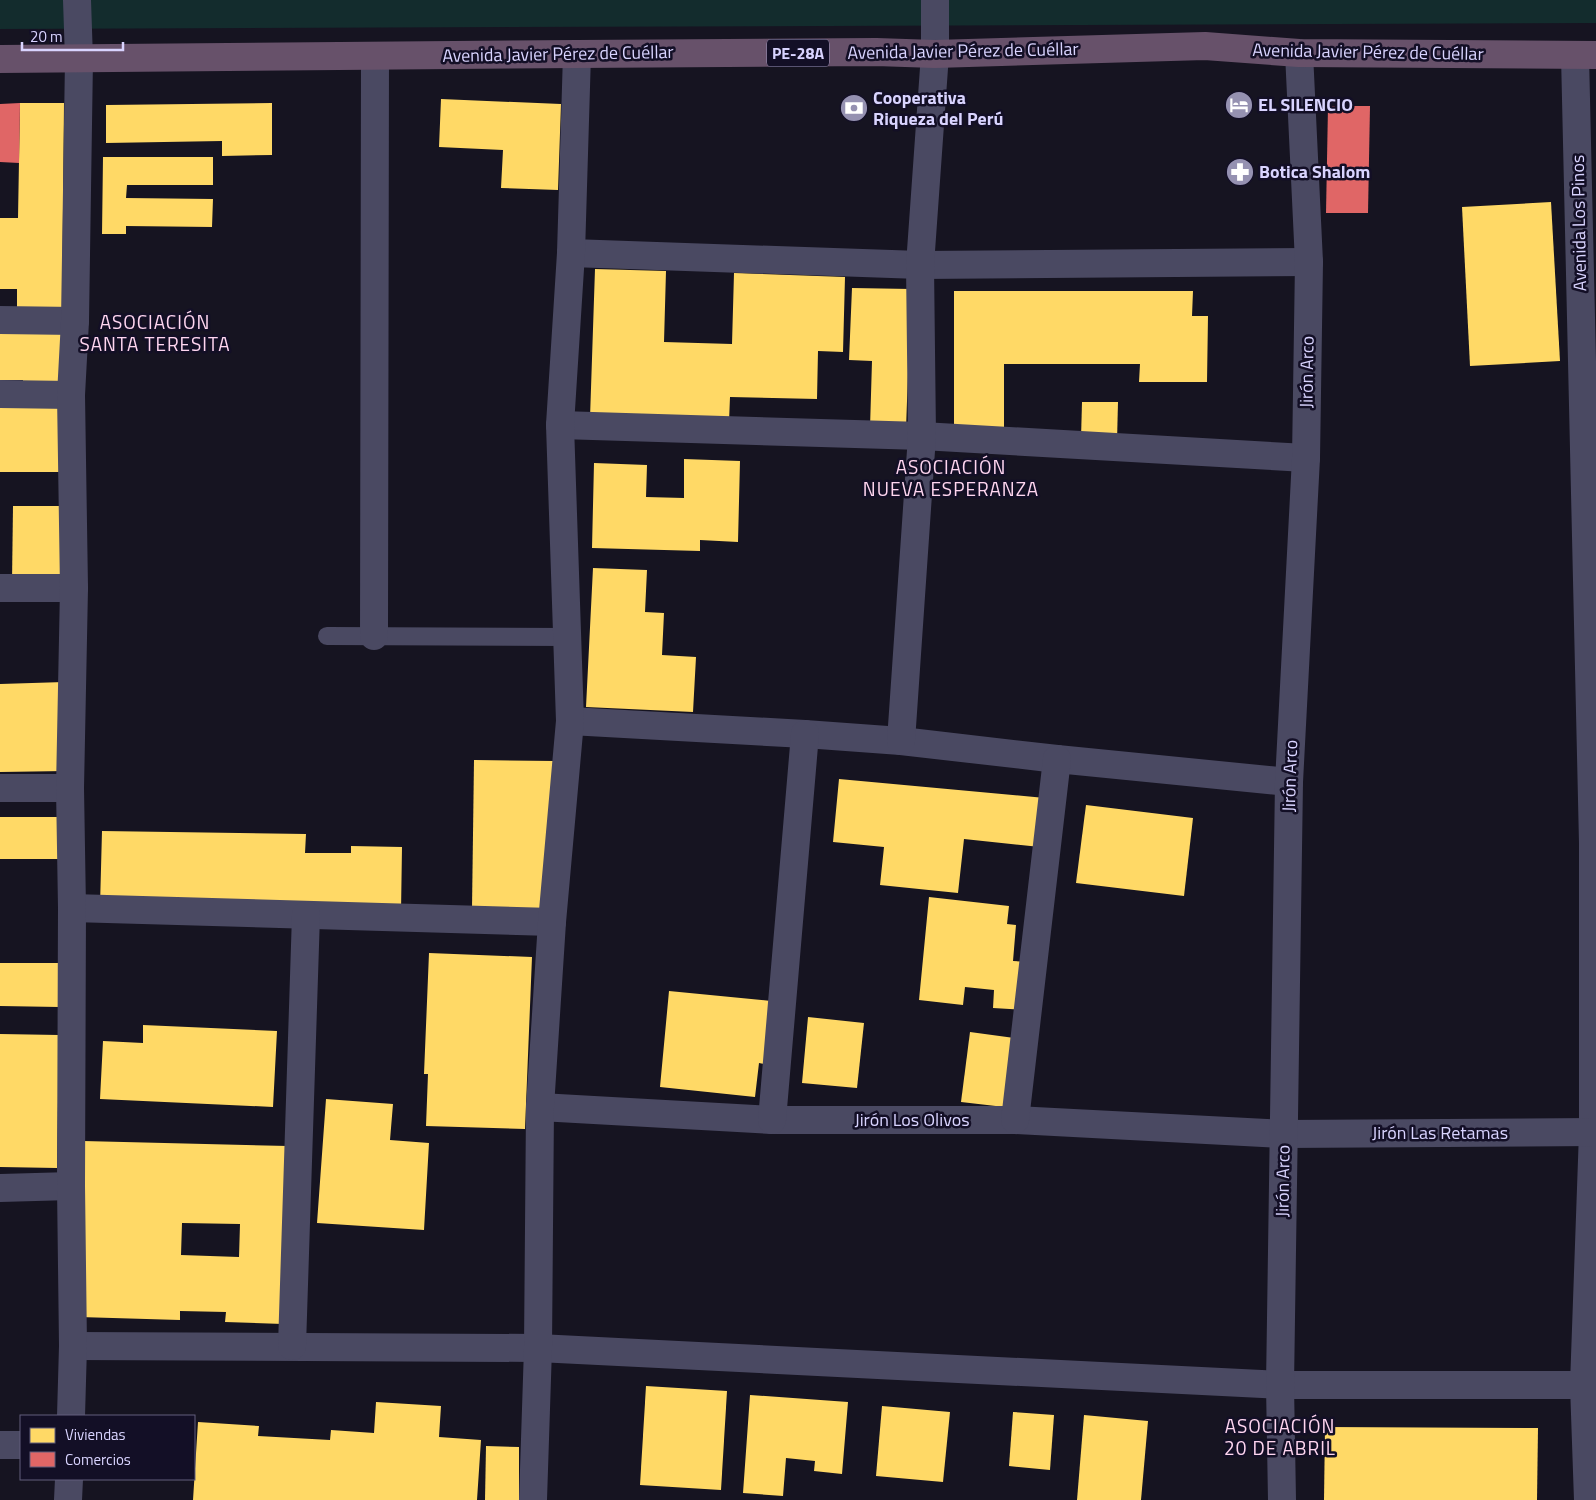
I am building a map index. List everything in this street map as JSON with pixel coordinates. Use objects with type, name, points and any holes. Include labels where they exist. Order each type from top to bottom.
[{"type":"highway","name":"Avenida Javier Pérez de Cuéllar","points":[[0,59],[876,52],[934,54],[1206,46],[1299,53],[1586,55]]},
{"type":"street","points":[[71,1415],[74,1346],[71,1186],[72,908],[70,788],[74,588],[71,395],[75,321],[80,58],[77,0]]},
{"type":"street","points":[[901,741],[922,436],[920,265],[934,54],[934,0]]},
{"type":"street","name":"Jirón Arco","points":[[1282,1500],[1280,1385],[1289,782],[1306,458],[1309,262],[1299,53]]},
{"type":"street","points":[[533,1500],[538,1348],[540,1107],[552,922],[570,721],[560,425],[571,253],[577,54]]},
{"type":"street","name":"Avenida Los Pinos","points":[[1586,55],[1595,843],[1595,1132],[1588,1500]]},
{"type":"street","points":[[374,636],[375,56]]},
{"type":"street","points":[[571,253],[920,265],[1309,262]]},
{"type":"street","points":[[0,320],[75,321]]},
{"type":"street","points":[[0,394],[71,395]]},
{"type":"street","points":[[560,425],[922,436],[1306,458]]},
{"type":"street","points":[[0,588],[74,588]]},
{"type":"street","points":[[570,721],[901,741],[1057,759],[1289,782]]},
{"type":"street","points":[[772,1120],[805,734]]},
{"type":"street","points":[[1015,1120],[1057,759]]},
{"type":"street","points":[[0,788],[70,788]]},
{"type":"street","points":[[72,908],[552,922]]},
{"type":"street","points":[[292,1346],[306,915]]},
{"type":"street","name":"Jirón Los Olivos","points":[[540,1107],[772,1120],[1015,1120],[1284,1134]]},
{"type":"street","name":"Jirón Las Retamas","points":[[1284,1134],[1595,1132]]},
{"type":"street","points":[[0,1188],[71,1186]]},
{"type":"street","points":[[74,1346],[538,1348],[1280,1385],[1590,1385]]},
{"type":"street","points":[[0,1445],[20,1445]]},
{"type":"street","points":[[68,1500],[69,1480]]},
{"type":"lane","points":[[327,636],[567,637]]},
{"type":"green space","points":[[0,0],[1596,0],[1596,23],[0,29]]},
{"type":"building: Viviendas","points":[[441,99],[561,104],[558,190],[501,188],[503,150],[439,147]]},
{"type":"building: Viviendas","points":[[20,103],[64,103],[62,315],[17,315],[17,289],[0,289],[0,218],[18,218]]},
{"type":"building: Viviendas","points":[[272,103],[272,155],[222,156],[222,141],[106,143],[106,105]]},
{"type":"building: Viviendas","points":[[103,157],[213,157],[213,185],[127,185],[126,198],[213,199],[212,227],[126,226],[126,234],[102,234]]},
{"type":"building: Viviendas","points":[[1551,202],[1560,361],[1470,366],[1462,207]]},
{"type":"building: Viviendas","points":[[595,269],[666,271],[664,342],[732,344],[734,273],[845,277],[843,352],[818,351],[817,399],[730,397],[729,422],[590,418]]},
{"type":"building: Viviendas","points":[[852,288],[911,289],[906,429],[870,428],[872,361],[849,360]]},
{"type":"building: Viviendas","points":[[954,291],[1193,291],[1192,316],[1208,316],[1207,382],[1139,382],[1140,364],[1004,364],[1004,433],[954,432]]},
{"type":"building: Viviendas","points":[[0,330],[63,331],[62,390],[22,389],[23,380],[0,380]]},
{"type":"building: Viviendas","points":[[1082,402],[1118,402],[1117,441],[1081,439]]},
{"type":"building: Viviendas","points":[[0,406],[61,406],[62,472],[0,472]]},
{"type":"building: Viviendas","points":[[684,459],[740,461],[738,542],[700,540],[700,551],[592,548],[594,463],[647,465],[646,497],[684,498]]},
{"type":"building: Viviendas","points":[[13,506],[62,506],[61,575],[12,583]]},
{"type":"building: Viviendas","points":[[593,568],[647,570],[645,612],[664,613],[662,655],[696,657],[693,712],[586,707]]},
{"type":"building: Viviendas","points":[[64,682],[66,771],[0,772],[0,684]]},
{"type":"building: Viviendas","points":[[474,760],[554,761],[552,911],[472,909]]},
{"type":"building: Viviendas","points":[[839,779],[1045,798],[1040,847],[964,839],[958,893],[880,885],[884,847],[833,842]]},
{"type":"building: Viviendas","points":[[1086,805],[1193,818],[1184,896],[1076,883]]},
{"type":"building: Viviendas","points":[[0,817],[60,817],[60,859],[0,859]]},
{"type":"building: Viviendas","points":[[102,831],[306,834],[305,853],[351,853],[351,846],[402,847],[401,912],[100,906]]},
{"type":"building: Viviendas","points":[[929,897],[1009,906],[1007,924],[1016,925],[1013,961],[1030,962],[1025,1010],[993,1008],[994,990],[965,987],[963,1005],[919,1000]]},
{"type":"building: Viviendas","points":[[429,953],[532,957],[525,1129],[426,1126],[428,1074],[424,1074]]},
{"type":"building: Viviendas","points":[[0,963],[59,963],[59,1007],[0,1006]]},
{"type":"building: Viviendas","points":[[669,991],[771,1001],[764,1064],[759,1063],[755,1097],[660,1087]]},
{"type":"building: Viviendas","points":[[808,1017],[864,1023],[857,1088],[802,1083]]},
{"type":"building: Viviendas","points":[[143,1025],[277,1031],[273,1107],[100,1099],[103,1041],[143,1043]]},
{"type":"building: Viviendas","points":[[970,1032],[1022,1039],[1013,1108],[961,1102]]},
{"type":"building: Viviendas","points":[[0,1034],[59,1035],[57,1168],[0,1167]]},
{"type":"building: Viviendas","points":[[326,1099],[393,1104],[390,1140],[429,1143],[424,1230],[317,1223]]},
{"type":"building: Viviendas","points":[[83,1141],[288,1146],[283,1324],[225,1322],[226,1312],[180,1311],[180,1320],[79,1317]],"holes":[[[182,1223],[240,1224],[239,1257],[181,1255]]]},
{"type":"building: Viviendas","points":[[646,1386],[727,1391],[721,1490],[640,1485]]},
{"type":"building: Viviendas","points":[[750,1395],[848,1402],[842,1474],[814,1471],[815,1461],[786,1458],[783,1496],[743,1493]]},
{"type":"building: Viviendas","points":[[376,1402],[441,1406],[439,1437],[481,1440],[477,1500],[193,1500],[198,1422],[259,1426],[258,1436],[330,1440],[331,1430],[374,1433]]},
{"type":"building: Viviendas","points":[[882,1406],[950,1412],[943,1482],[876,1476]]},
{"type":"building: Viviendas","points":[[1013,1412],[1054,1415],[1050,1470],[1009,1466]]},
{"type":"building: Viviendas","points":[[1084,1415],[1148,1421],[1141,1500],[1077,1500]]},
{"type":"building: Viviendas","points":[[1325,1427],[1538,1428],[1537,1500],[1324,1500]]},
{"type":"building: Viviendas","points":[[486,1446],[519,1447],[519,1500],[485,1500]]},
{"type":"building: Comercios","points":[[20,103],[19,163],[0,162],[0,104]]},
{"type":"building: Comercios","points":[[1328,106],[1370,106],[1368,213],[1326,213]]},
{"type":"place","name":"EL SILENCIO","points":[[1239,105]]},
{"type":"place","name":"Cooperativa Riqueza del Perú","points":[[854,108]]},
{"type":"place","name":"Botica Shalom","points":[[1240,172]]},
{"type":"district","name":"ASOCIACIÓN SANTA TERESITA","points":[[155,333]]},
{"type":"district","name":"ASOCIACIÓN NUEVA ESPERANZA","points":[[951,478]]},
{"type":"district","name":"ASOCIACIÓN 20 DE ABRIL","points":[[1280,1437]]}]
